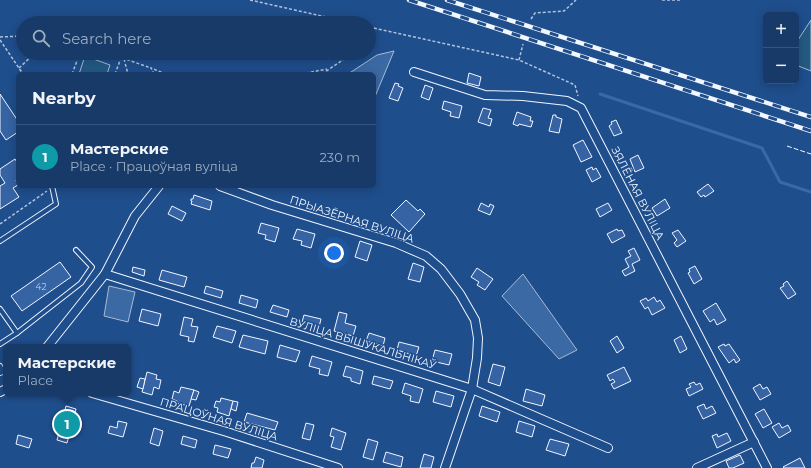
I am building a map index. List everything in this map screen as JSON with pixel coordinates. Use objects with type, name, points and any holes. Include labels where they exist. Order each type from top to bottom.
[{"type":"street","points":[[414,72],[485,95],[523,96],[567,101],[581,108]]},
{"type":"street","name":"ЗЯЛЁНАЯ ВУЛІЦА","points":[[581,108],[767,468]]},
{"type":"street","points":[[49,344],[105,274],[135,216],[156,188]]},
{"type":"street","name":"ПРЫАЗЁРНАЯ ВУЛІЦА","points":[[225,188],[272,205],[396,243],[426,256],[441,269],[460,294],[475,320],[478,338],[477,358],[472,389],[445,468]]},
{"type":"street","name":"ВУЛІЦА ВЫШУКАЛЬНІКАЎ","points":[[105,274],[472,389],[608,448]]},
{"type":"street","name":"ПРАЦОЎНАЯ ВУЛІЦА","points":[[102,396],[219,430],[338,468]]},
{"type":"street","points":[[697,468],[754,442]]},
{"type":"lane","points":[[0,241],[56,204],[52,188]]},
{"type":"lane","points":[[0,344],[17,333],[81,283],[92,267],[76,250]]},
{"type":"lane","points":[[0,309],[17,333]]},
{"type":"lane","points":[[0,366],[3,372],[0,374]]},
{"type":"path","points":[[250,0],[322,16]]},
{"type":"path","points":[[531,19],[536,13],[564,11],[576,0]]},
{"type":"path","points":[[662,0],[681,0]]},
{"type":"path","points":[[376,29],[519,60],[575,85],[581,108]]},
{"type":"path","points":[[0,37],[16,36]]},
{"type":"path","points":[[0,40],[22,72]]},
{"type":"path","points":[[519,60],[523,44]]},
{"type":"path","points":[[19,68],[28,60]]},
{"type":"path","points":[[73,72],[77,60]]},
{"type":"path","points":[[117,72],[120,60]]},
{"type":"path","points":[[124,60],[127,72]]},
{"type":"path","points":[[127,60],[161,72]]},
{"type":"path","points":[[324,72],[342,60]]},
{"type":"path","points":[[151,68],[153,72]]},
{"type":"path","points":[[312,72],[328,69]]},
{"type":"path","points":[[0,224],[51,188]]},
{"type":"shaded area","points":[[811,20],[811,71],[799,66],[799,38]]},
{"type":"shaded area","points":[[394,51],[376,94],[376,72],[351,72],[369,60],[376,60],[377,55]]},
{"type":"shaded area","points":[[84,60],[96,60],[110,65],[108,72],[80,72]]},
{"type":"shaded area","points":[[523,274],[577,350],[559,359],[502,296]]},
{"type":"shaded area","points":[[109,286],[135,292],[128,322],[104,316]]},
{"type":"building","points":[[469,73],[481,77],[479,86],[467,83]]},
{"type":"building","points":[[395,83],[399,84],[398,86],[403,88],[398,101],[389,98]]},
{"type":"building","points":[[425,85],[433,88],[429,100],[421,97]]},
{"type":"building","points":[[0,94],[16,118],[16,133],[6,140],[0,131]]},
{"type":"building","points":[[444,101],[462,106],[459,118],[450,116],[451,112],[442,109]]},
{"type":"building","points":[[483,108],[491,110],[488,118],[492,119],[490,126],[478,122]]},
{"type":"building","points":[[517,112],[531,117],[530,121],[533,121],[531,127],[513,124]]},
{"type":"building","points":[[553,115],[556,115],[556,117],[562,119],[559,133],[549,131]]},
{"type":"building","points":[[616,120],[622,133],[614,136],[609,126],[612,124],[611,122]]},
{"type":"building","points":[[583,140],[592,157],[581,162],[573,145]]},
{"type":"building","points":[[638,155],[644,168],[635,172],[630,159]]},
{"type":"building","points":[[15,159],[16,186],[13,188],[19,197],[0,209],[0,186],[5,183],[0,175],[0,169]]},
{"type":"building","points":[[592,167],[593,170],[596,168],[601,177],[592,182],[586,170]]},
{"type":"building","points":[[708,184],[714,191],[705,197],[704,195],[701,197],[697,192]]},
{"type":"building","points":[[194,195],[212,201],[210,210],[191,204],[191,199],[193,199]]},
{"type":"building","points":[[665,199],[670,208],[657,216],[652,208]]},
{"type":"building","points":[[406,200],[418,211],[420,209],[425,214],[409,232],[391,215]]},
{"type":"building","points":[[481,203],[489,207],[490,204],[494,206],[490,215],[478,210]]},
{"type":"building","points":[[608,203],[612,210],[600,217],[596,209]]},
{"type":"building","points":[[172,206],[186,213],[182,221],[168,214]]},
{"type":"building","points":[[261,223],[279,228],[275,242],[265,239],[266,235],[258,233]]},
{"type":"building","points":[[297,229],[315,234],[311,248],[301,245],[302,241],[293,239]]},
{"type":"building","points":[[617,229],[618,231],[622,230],[625,236],[612,243],[607,234]]},
{"type":"building","points":[[678,230],[686,241],[677,247],[674,243],[677,240],[672,233]]},
{"type":"building","points":[[360,241],[372,245],[367,261],[355,257]]},
{"type":"building","points":[[634,248],[640,260],[632,264],[635,271],[625,276],[622,271],[629,267],[625,259],[631,256],[628,251]]},
{"type":"building","points":[[60,262],[71,277],[22,311],[11,296]]},
{"type":"building","points":[[413,263],[424,267],[420,282],[408,279]]},
{"type":"building","points":[[695,266],[702,279],[694,284],[688,273],[690,272],[689,269]]},
{"type":"building","points":[[133,267],[145,270],[144,276],[132,272]]},
{"type":"building","points":[[477,268],[493,279],[485,290],[477,285],[479,282],[471,277]]},
{"type":"building","points":[[162,270],[187,277],[184,287],[159,280]]},
{"type":"building","points":[[787,281],[796,294],[788,299],[780,288],[784,286],[783,284]]},
{"type":"building","points":[[206,286],[223,291],[221,298],[204,293]]},
{"type":"building","points":[[241,295],[258,300],[256,308],[239,303]]},
{"type":"building","points":[[654,297],[657,302],[660,300],[665,308],[652,315],[648,307],[645,309],[640,301],[646,298],[648,301]]},
{"type":"building","points":[[716,303],[726,320],[717,325],[714,319],[710,322],[703,311]]},
{"type":"building","points":[[273,305],[289,310],[287,317],[270,312]]},
{"type":"building","points":[[142,309],[161,314],[158,326],[139,321]]},
{"type":"building","points":[[339,312],[347,314],[345,323],[356,326],[353,336],[334,331]]},
{"type":"building","points":[[304,315],[321,319],[319,327],[302,322]]},
{"type":"building","points":[[184,317],[193,319],[191,326],[198,327],[194,342],[188,341],[189,337],[180,335]]},
{"type":"building","points":[[217,326],[236,331],[232,343],[213,337]]},
{"type":"building","points":[[369,333],[385,338],[383,346],[366,341]]},
{"type":"building","points":[[243,335],[268,341],[265,354],[239,347]]},
{"type":"building","points":[[617,336],[624,348],[617,353],[610,341]]},
{"type":"building","points":[[681,336],[687,349],[680,353],[674,340]]},
{"type":"building","points":[[399,342],[419,347],[416,356],[397,350]]},
{"type":"building","points":[[724,344],[725,346],[729,344],[740,360],[736,363],[734,359],[729,363],[718,347]]},
{"type":"building","points":[[280,345],[300,351],[296,362],[277,357]]},
{"type":"building","points":[[435,350],[452,354],[449,365],[432,361]]},
{"type":"building","points":[[312,356],[332,362],[328,376],[319,374],[320,369],[309,366]]},
{"type":"building","points":[[493,364],[505,367],[500,386],[488,382]]},
{"type":"building","points":[[346,366],[363,371],[360,384],[351,381],[351,378],[343,376]]},
{"type":"building","points":[[624,367],[631,381],[614,389],[611,384],[615,382],[613,379],[610,381],[607,375]]},
{"type":"building","points":[[147,372],[157,375],[156,379],[161,380],[159,389],[154,387],[152,395],[142,392]]},
{"type":"building","points":[[374,376],[393,381],[390,389],[372,384]]},
{"type":"building","points":[[140,378],[145,379],[143,389],[137,387]]},
{"type":"building","points":[[694,382],[696,385],[700,383],[703,389],[689,396],[686,389],[691,387],[689,384]]},
{"type":"building","points":[[405,383],[423,389],[419,403],[410,401],[411,396],[402,393]]},
{"type":"building","points":[[760,384],[763,389],[767,387],[771,394],[760,400],[753,388]]},
{"type":"building","points":[[181,387],[194,390],[189,406],[176,403],[177,401],[172,399],[174,391],[179,393]]},
{"type":"building","points":[[526,389],[545,395],[542,406],[523,401]]},
{"type":"building","points":[[194,390],[199,392],[196,400],[191,399]]},
{"type":"building","points":[[436,391],[454,396],[451,407],[433,402]]},
{"type":"building","points":[[221,398],[233,401],[229,416],[217,412],[218,408],[214,407],[216,401],[220,402]]},
{"type":"building","points":[[233,401],[238,402],[236,411],[231,409]]},
{"type":"building","points":[[704,404],[706,409],[712,406],[716,413],[703,419],[697,407]]},
{"type":"building","points":[[66,406],[76,409],[67,443],[57,440]]},
{"type":"building","points":[[482,406],[500,412],[497,422],[479,416]]},
{"type":"building","points":[[764,409],[772,423],[763,428],[755,414]]},
{"type":"building","points":[[247,413],[278,422],[275,430],[244,422]]},
{"type":"building","points":[[118,421],[127,423],[123,437],[108,433],[110,426],[117,428]]},
{"type":"building","points":[[519,421],[535,426],[532,437],[516,432]]},
{"type":"building","points":[[306,423],[314,425],[310,440],[302,438]]},
{"type":"building","points":[[779,423],[782,428],[788,425],[791,431],[779,438],[772,427]]},
{"type":"building","points":[[154,428],[163,431],[159,446],[150,443]]},
{"type":"building","points":[[332,428],[346,433],[341,450],[331,447],[334,437],[330,436]]},
{"type":"building","points":[[727,433],[731,441],[717,448],[712,436],[717,434],[718,437]]},
{"type":"building","points":[[18,435],[32,439],[29,448],[16,444]]},
{"type":"building","points":[[183,436],[197,440],[195,448],[181,444]]},
{"type":"building","points":[[368,439],[378,442],[373,460],[363,457]]},
{"type":"building","points":[[550,439],[569,444],[565,456],[546,450]]},
{"type":"building","points":[[215,445],[231,449],[228,458],[213,454]]},
{"type":"building","points":[[386,452],[403,457],[401,467],[383,462]]},
{"type":"building","points":[[424,454],[434,457],[431,468],[420,468]]},
{"type":"building","points":[[740,455],[744,463],[733,468],[729,468],[726,461]]},
{"type":"building","points":[[256,457],[264,460],[262,468],[251,468]]},
{"type":"building","points":[[800,458],[805,468],[783,467]]},
{"type":"waterway","points":[[600,94],[762,148],[780,182],[811,192]]},
{"type":"railway","points":[[409,0],[811,131]]},
{"type":"railway","points":[[447,0],[811,117]]},
{"type":"fence","points":[[787,146],[811,154]]},
{"type":"place","name":"Мастерские","points":[[67,424]]}]
